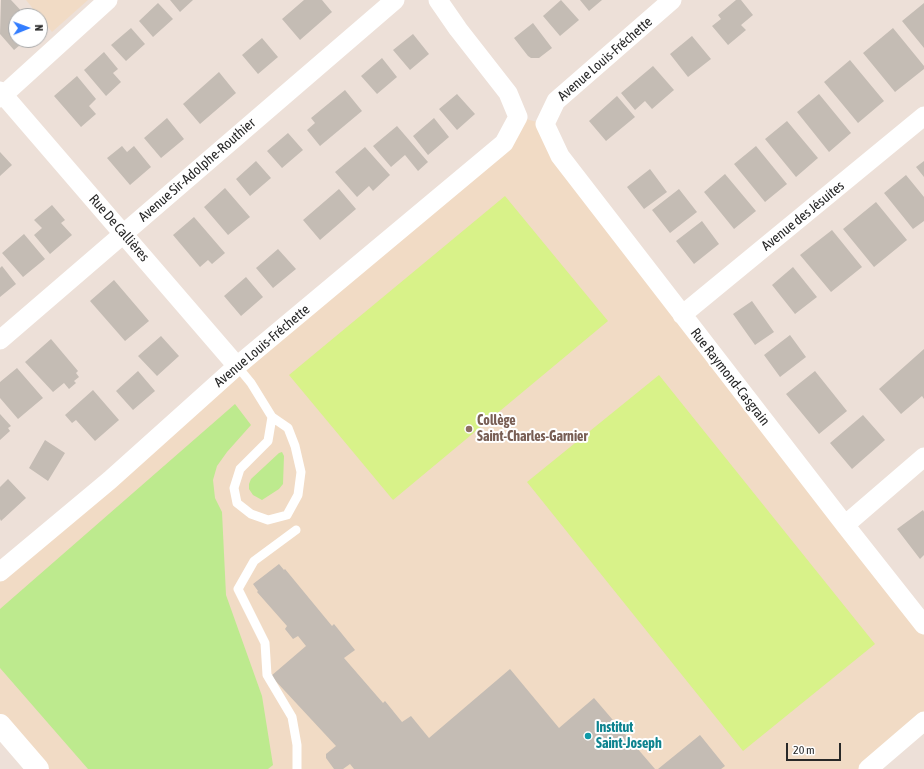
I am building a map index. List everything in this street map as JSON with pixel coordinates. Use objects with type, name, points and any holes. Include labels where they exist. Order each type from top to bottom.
[{"type":"main road","points":[[0,724],[38,769]]},
{"type":"street","points":[[1,95],[108,0]]},
{"type":"street","name":"Avenue Sir-Adolphe-Routhier","points":[[0,340],[395,0]]},
{"type":"street","name":"Avenue Louis-Fréchette","points":[[0,572],[110,480],[237,366],[504,143],[518,117],[508,93],[458,29],[438,0]]},
{"type":"street","name":"Avenue Louis-Fréchette","points":[[545,124],[556,101],[672,0]]},
{"type":"street","name":"Rue De Callières","points":[[1,95],[237,366]]},
{"type":"street","name":"Avenue des Jésuites","points":[[682,315],[924,116]]},
{"type":"street","name":"Rue Raymond-Casgrain","points":[[545,124],[560,156],[924,625]]},
{"type":"street","points":[[845,525],[924,457]]},
{"type":"street","points":[[868,769],[924,721]]},
{"type":"lane","points":[[237,366],[251,384],[272,417],[288,428],[295,446],[301,472],[298,495],[287,515],[268,520],[251,514],[237,503],[234,488],[240,469],[268,441],[272,417]]},
{"type":"lane","points":[[296,530],[254,561],[238,589],[265,643],[267,675],[292,717],[297,745],[297,769]]},
{"type":"shaded area","points":[[26,0],[88,0],[52,32],[48,27],[48,8],[32,8]]},
{"type":"shaded area","name":"Collège Saint-Charles-Garnier","points":[[518,117],[545,124],[924,624],[924,721],[868,769],[38,769],[0,725],[0,572],[504,143]]},
{"type":"green space","points":[[505,196],[608,321],[393,500],[289,375]]},
{"type":"green space","points":[[659,375],[875,644],[743,751],[527,482]]},
{"type":"green space","points":[[235,404],[251,425],[227,452],[217,466],[213,480],[215,498],[222,512],[226,595],[262,696],[273,765],[268,769],[88,769],[0,668],[0,609]]},
{"type":"green space","points":[[282,452],[284,456],[283,484],[279,489],[262,500],[253,495],[249,489],[251,479],[279,453]]},
{"type":"building","points":[[1,0],[11,0],[18,8],[8,8],[8,43],[0,34]]},
{"type":"building","points":[[170,0],[193,0],[180,12]]},
{"type":"building","points":[[304,0],[322,0],[332,12],[300,40],[282,19]]},
{"type":"building","points":[[561,0],[579,20],[560,36],[543,16]]},
{"type":"building","points":[[580,0],[602,0],[589,11]]},
{"type":"building","points":[[736,0],[741,0],[753,15],[741,25],[746,30],[728,45],[712,26],[721,19],[718,15]]},
{"type":"building","points":[[158,3],[173,19],[153,37],[139,21]]},
{"type":"building","points":[[924,3],[924,48],[902,21]]},
{"type":"building","points":[[533,23],[552,48],[539,58],[531,58],[528,56],[514,38]]},
{"type":"building","points":[[131,28],[145,44],[126,61],[111,45]]},
{"type":"building","points":[[893,28],[924,66],[924,69],[895,92],[863,53]]},
{"type":"building","points":[[413,34],[429,54],[410,70],[393,50]]},
{"type":"building","points":[[692,36],[711,59],[688,77],[670,54]]},
{"type":"building","points":[[262,38],[278,57],[258,74],[242,55]]},
{"type":"building","points":[[104,52],[118,69],[113,73],[121,82],[106,96],[84,70]]},
{"type":"building","points":[[382,58],[397,77],[377,94],[361,76]]},
{"type":"building","points":[[850,60],[884,101],[858,123],[824,82]]},
{"type":"building","points":[[653,66],[674,90],[652,109],[645,101],[635,110],[621,93]]},
{"type":"building","points":[[219,72],[236,93],[200,124],[183,104]]},
{"type":"building","points":[[77,76],[96,99],[89,106],[96,114],[81,127],[54,96]]},
{"type":"building","points":[[345,90],[362,111],[320,146],[307,130],[315,123],[311,118]]},
{"type":"building","points":[[457,94],[475,114],[457,130],[439,109]]},
{"type":"building","points":[[819,94],[851,133],[829,152],[797,112]]},
{"type":"building","points":[[617,96],[635,117],[606,141],[589,121]]},
{"type":"building","points":[[167,118],[184,139],[161,158],[144,138]]},
{"type":"building","points":[[434,118],[449,137],[428,155],[413,136]]},
{"type":"building","points":[[787,121],[818,158],[796,177],[765,139]]},
{"type":"building","points":[[397,126],[428,162],[418,171],[405,155],[391,167],[373,146]]},
{"type":"building","points":[[288,133],[303,150],[282,168],[267,151]]},
{"type":"building","points":[[122,146],[127,152],[134,146],[151,167],[130,185],[107,158]]},
{"type":"building","points":[[756,146],[787,184],[765,202],[734,164]]},
{"type":"building","points":[[365,147],[390,175],[373,191],[369,186],[357,197],[335,172]]},
{"type":"building","points":[[0,152],[12,165],[0,176]]},
{"type":"building","points":[[256,161],[271,178],[250,196],[236,179]]},
{"type":"building","points":[[924,161],[924,177],[916,167]]},
{"type":"building","points":[[650,169],[667,192],[644,209],[627,187]]},
{"type":"building","points":[[725,174],[756,211],[734,229],[704,192]]},
{"type":"building","points":[[906,175],[924,197],[924,221],[913,229],[884,193]]},
{"type":"building","points":[[225,188],[250,217],[228,235],[204,207]]},
{"type":"building","points":[[339,189],[356,209],[320,240],[303,220]]},
{"type":"building","points":[[679,189],[697,212],[670,233],[652,210]]},
{"type":"building","points":[[876,202],[907,240],[874,267],[843,229]]},
{"type":"building","points":[[52,205],[65,220],[61,223],[72,235],[50,254],[34,235],[42,228],[34,220]]},
{"type":"building","points":[[194,217],[225,253],[212,264],[208,260],[200,267],[173,235]]},
{"type":"building","points":[[702,221],[719,244],[694,264],[676,241]]},
{"type":"building","points":[[832,230],[862,267],[831,292],[800,255]]},
{"type":"building","points":[[24,234],[45,259],[23,277],[2,253]]},
{"type":"building","points":[[278,249],[296,269],[273,288],[256,268]]},
{"type":"building","points":[[2,266],[16,284],[0,297],[0,268]]},
{"type":"building","points":[[793,267],[817,297],[795,314],[772,285]]},
{"type":"building","points":[[246,277],[263,297],[241,316],[224,296]]},
{"type":"building","points":[[114,280],[149,321],[125,341],[90,301]]},
{"type":"building","points":[[752,301],[774,332],[755,345],[733,314]]},
{"type":"building","points":[[790,335],[806,357],[780,377],[764,355]]},
{"type":"building","points":[[161,336],[179,356],[157,376],[138,356]]},
{"type":"building","points":[[51,339],[78,371],[76,373],[79,377],[74,381],[76,383],[69,389],[64,383],[53,392],[25,362]]},
{"type":"building","points":[[924,349],[924,399],[922,396],[901,414],[879,389]]},
{"type":"building","points":[[17,368],[43,398],[18,419],[0,398],[0,382]]},
{"type":"building","points":[[138,371],[155,391],[133,410],[116,391]]},
{"type":"building","points":[[815,371],[847,411],[819,434],[786,394]]},
{"type":"building","points":[[93,390],[119,420],[95,441],[76,420],[72,423],[65,415]]},
{"type":"building","points":[[0,414],[11,426],[8,428],[10,431],[0,440]]},
{"type":"building","points":[[863,415],[885,440],[852,469],[830,443]]},
{"type":"building","points":[[45,440],[65,453],[48,481],[29,468]]},
{"type":"building","points":[[8,479],[26,498],[1,521],[0,487]]},
{"type":"building","points":[[923,510],[924,555],[920,559],[897,529]]},
{"type":"building","points":[[279,564],[284,570],[285,569],[332,626],[334,624],[355,650],[344,658],[383,703],[385,701],[402,722],[411,716],[429,738],[510,669],[559,728],[594,698],[655,769],[354,769],[350,764],[343,769],[334,769],[326,758],[326,754],[336,746],[271,676],[306,646],[298,636],[293,639],[285,629],[287,626],[257,592],[258,591],[253,584]]},
{"type":"building","name":"Institut Saint-Joseph","points":[[700,735],[725,766],[721,769],[658,769]]},
{"type":"place","name":"Collège Saint-Charles-Garnier","points":[[469,429]]},
{"type":"place","name":"Institut Saint-Joseph","points":[[588,736]]}]
